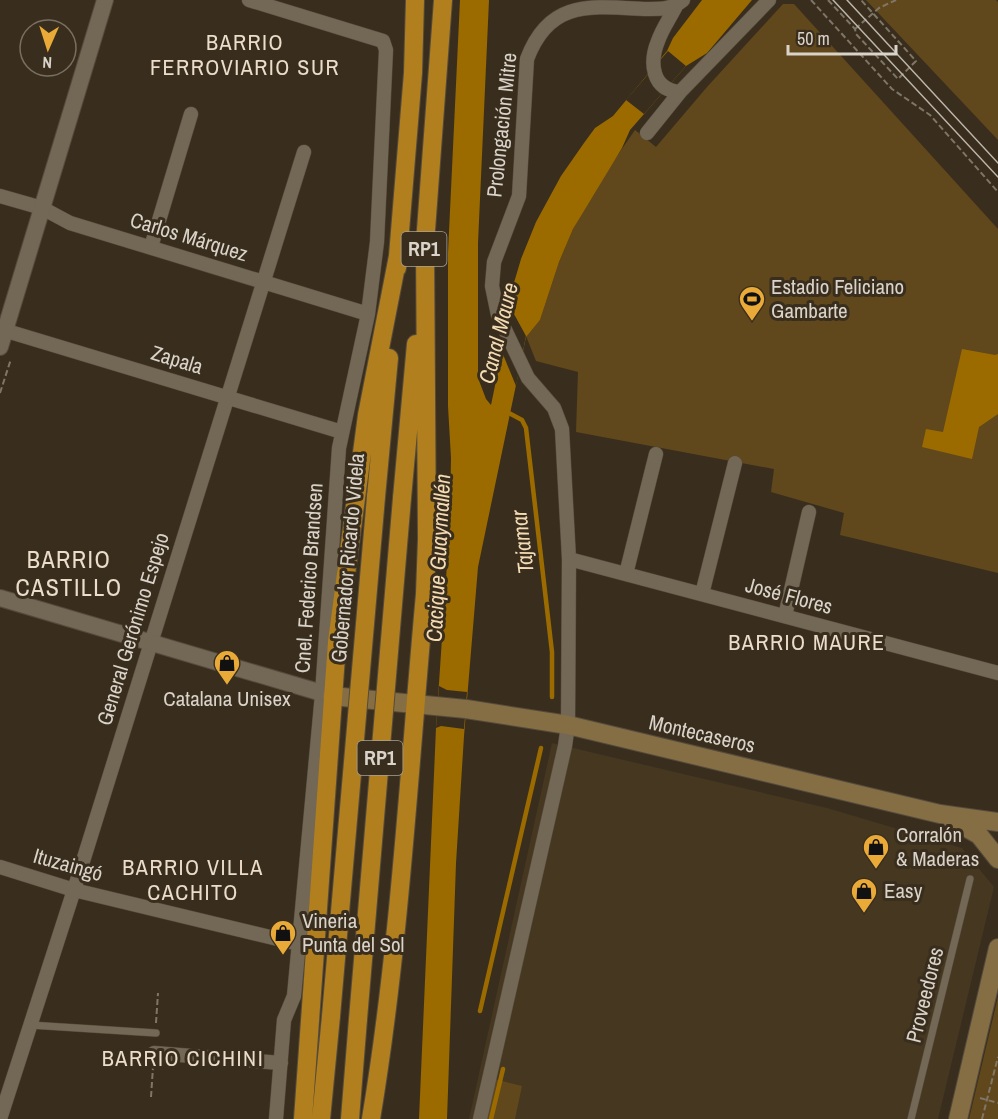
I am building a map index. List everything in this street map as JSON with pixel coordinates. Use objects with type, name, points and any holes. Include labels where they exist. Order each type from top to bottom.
[{"type":"highway","name":"Gobernador Ricardo Videla","points":[[321,1119],[398,256],[413,73],[415,0]]},
{"type":"highway","name":"RP1","points":[[350,1119],[425,246],[443,0]]},
{"type":"highway","points":[[371,1119],[394,957],[425,594],[427,539],[425,246]]},
{"type":"highway","points":[[303,1119],[327,695],[367,415],[398,256]]},
{"type":"main road","name":"Montecaseros","points":[[327,695],[451,708],[568,725],[940,814],[998,822]]},
{"type":"main road","name":"Montecaseros","points":[[940,814],[979,835],[998,859]]},
{"type":"main road","points":[[958,1119],[998,948]]},
{"type":"street","points":[[0,347],[3,330],[105,0]]},
{"type":"street","name":"Cnel. Federico Brandsen","points":[[249,0],[383,41],[386,50],[377,242],[368,314],[339,448],[327,695],[294,996],[284,1020],[276,1119]]},
{"type":"street","points":[[648,133],[680,92],[769,0]]},
{"type":"street","points":[[680,3],[657,41],[653,68],[656,78],[666,89],[680,92]]},
{"type":"street","name":"Prolongación Mitre","points":[[570,559],[562,429],[554,408],[534,387],[504,330],[494,299],[491,276],[519,196],[527,59],[542,27],[570,9],[588,6],[662,9],[680,3]]},
{"type":"street","points":[[151,247],[191,114]]},
{"type":"street","name":"General Gerónimo Espejo","points":[[0,1119],[74,890],[304,152]]},
{"type":"street","name":"Carlos Márquez","points":[[0,196],[42,208],[70,223],[368,314]]},
{"type":"street","name":"Zapala","points":[[3,330],[342,432]]},
{"type":"street","points":[[626,574],[656,454]]},
{"type":"street","points":[[702,594],[735,463]]},
{"type":"street","points":[[785,616],[809,512]]},
{"type":"street","points":[[480,1119],[566,746],[570,559]]},
{"type":"street","name":"José Flores","points":[[570,559],[998,673]]},
{"type":"street","points":[[0,598],[327,695]]},
{"type":"street","name":"Ituzaingó","points":[[0,867],[74,890],[299,944]]},
{"type":"street","points":[[154,1053],[281,1063]]},
{"type":"lane","name":"Proveedores","points":[[911,1119],[970,879]]},
{"type":"lane","points":[[30,1025],[156,1034]]},
{"type":"path","points":[[811,0],[891,89],[930,115],[998,192]]},
{"type":"path","points":[[828,0],[898,79],[916,61],[861,0]]},
{"type":"path","points":[[855,30],[879,8],[896,0]]},
{"type":"path","points":[[982,1119],[998,1057]]},
{"type":"shaded area","points":[[460,0],[489,0],[478,243],[478,378],[486,399],[491,405],[502,352],[508,303],[521,259],[536,222],[561,176],[595,128],[613,116],[667,51],[673,38],[702,0],[752,0],[707,53],[686,66],[630,130],[622,148],[573,229],[559,262],[540,320],[526,337],[478,567],[456,863],[447,1119],[419,1119],[436,728],[450,519],[448,253]]},
{"type":"shaded area","points":[[866,0],[996,0],[998,2],[998,140]]},
{"type":"shaded area","points":[[783,4],[794,4],[998,229],[998,573],[840,535],[844,513],[771,492],[774,469],[576,432],[578,372],[536,361],[526,336],[540,320],[559,262],[573,229],[601,179],[635,130],[656,147]]},
{"type":"shaded area","points":[[962,349],[998,354],[998,414],[979,427],[972,459],[922,447],[926,429],[943,432]]},
{"type":"shaded area","points":[[552,743],[827,808],[962,848],[994,887],[938,1119],[469,1119]]},
{"type":"shaded area","points":[[998,997],[998,1119],[969,1119]]},
{"type":"shaded area","points":[[494,1079],[522,1086],[515,1119],[485,1119]]},
{"type":"pier","points":[[668,51],[686,66],[644,114],[626,100]]},
{"type":"pier","points":[[508,303],[526,336],[516,386],[502,352]]},
{"type":"pier","points":[[439,686],[447,690],[467,692],[464,729],[441,726],[436,728]]},
{"type":"waterway","name":"Tajamar","points":[[507,412],[522,420],[526,428],[552,652],[552,697]]},
{"type":"waterway","name":"Tajamar","points":[[480,1011],[541,748]]},
{"type":"waterway","name":"Tajamar","points":[[491,1119],[503,1069]]},
{"type":"tram line","points":[[833,0],[998,177]]},
{"type":"tram line","points":[[847,0],[998,163]]},
{"type":"place","name":"Estadio Feliciano Gambarte","points":[[752,322]]},
{"type":"place","name":"Catalana Unisex","points":[[227,686]]},
{"type":"place","name":"Corralón & Maderas","points":[[876,870]]},
{"type":"place","name":"Easy","points":[[864,914]]},
{"type":"place","name":"Vineria Punta del Sol","points":[[283,956]]},
{"type":"district","name":"BARRIO FERROVIARIO SUR","points":[[245,54]]},
{"type":"district","name":"BARRIO CASTILLO","points":[[69,574]]},
{"type":"district","name":"BARRIO MAURE","points":[[807,642]]},
{"type":"district","name":"BARRIO VILLA CACHITO","points":[[193,880]]},
{"type":"district","name":"BARRIO CICHINI","points":[[183,1058]]},
{"type":"water label","name":"Canal Maure","points":[[498,333]]},
{"type":"water label","name":"Cacique Guaymallén","points":[[438,558]]}]
